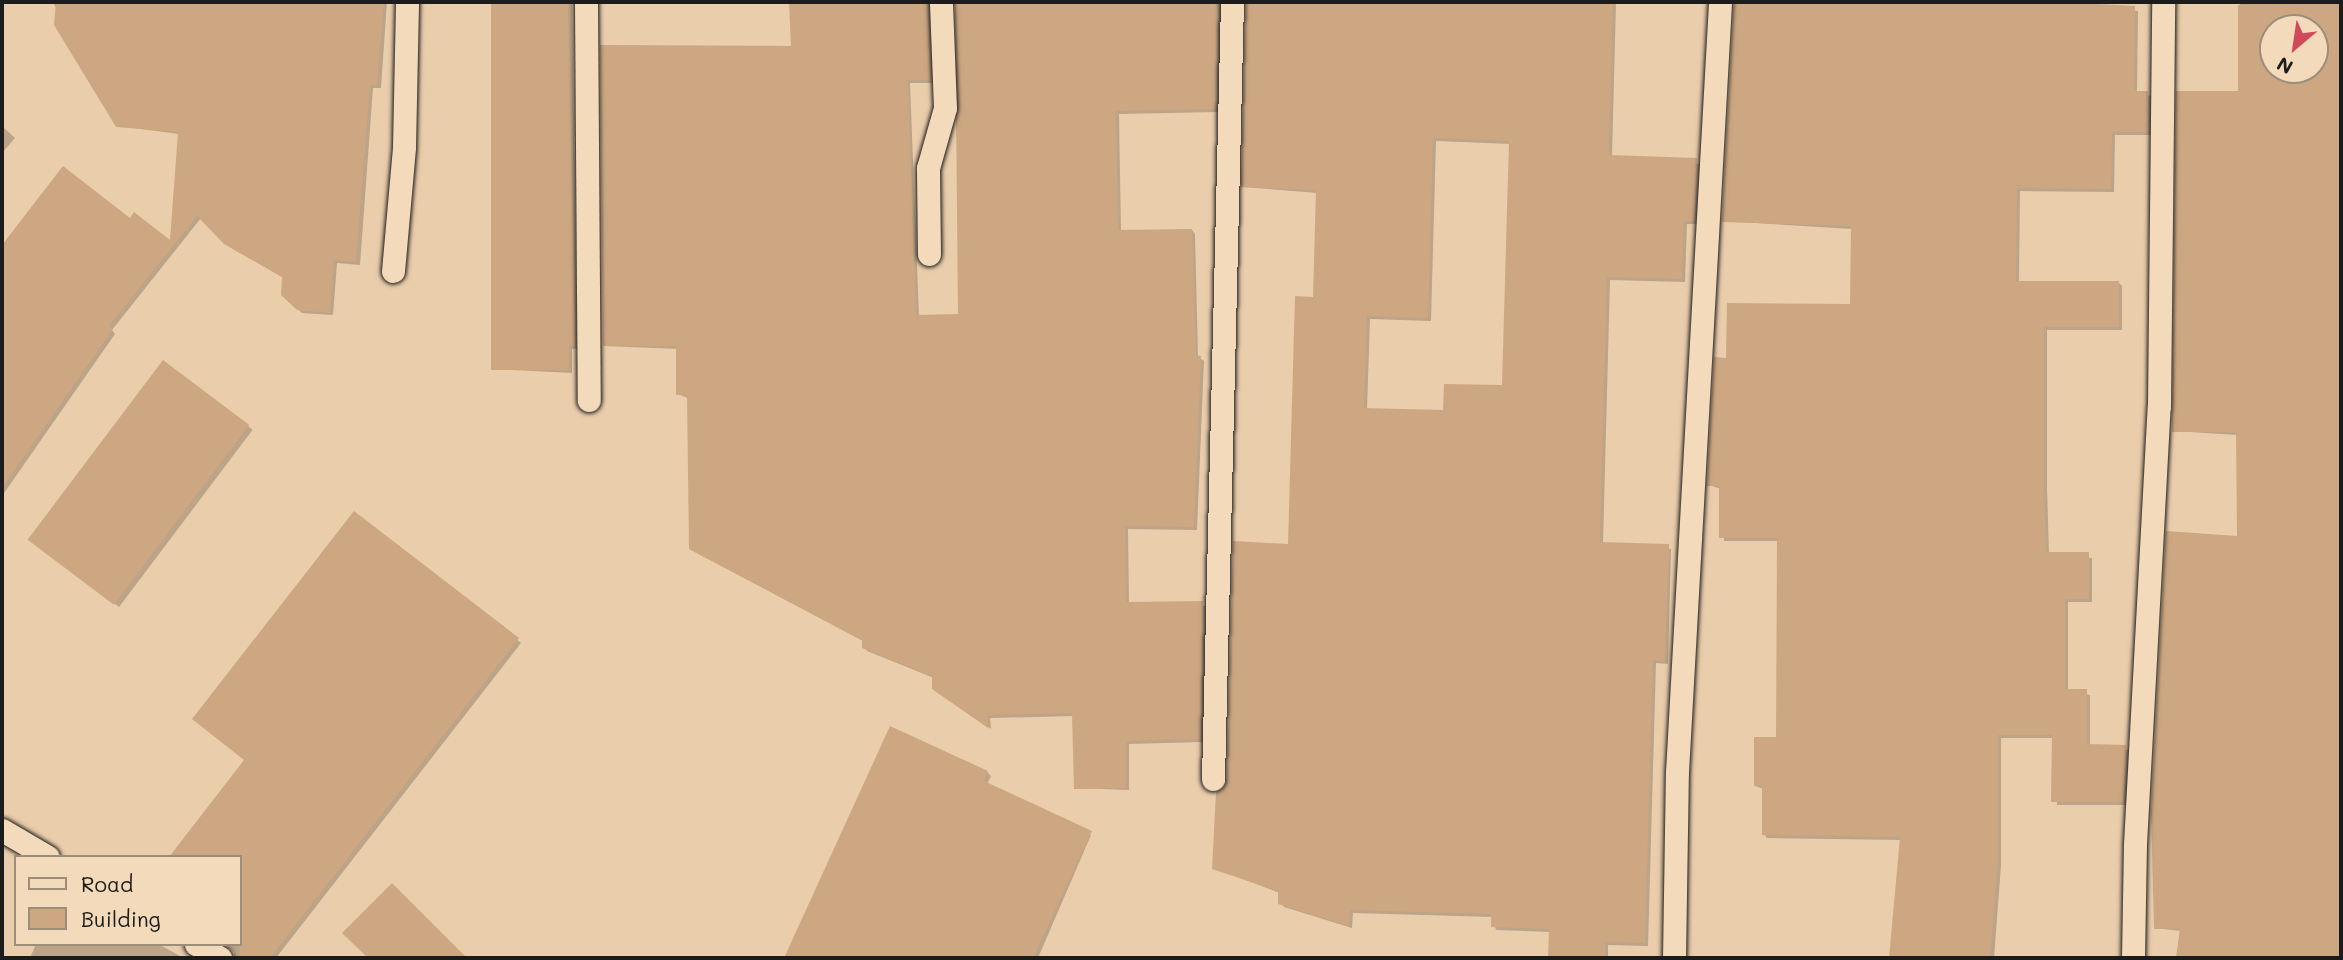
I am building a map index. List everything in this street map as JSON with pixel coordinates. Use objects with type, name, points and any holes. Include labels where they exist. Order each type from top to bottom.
[{"type":"street","points":[[393,271],[404,147],[407,2]]},
{"type":"street","points":[[586,2],[589,400]]},
{"type":"street","points":[[929,254],[928,168],[946,108],[941,2]]},
{"type":"street","points":[[1213,779],[1232,2]]},
{"type":"street","points":[[1674,958],[1677,772],[1720,2]]},
{"type":"street","points":[[2133,958],[2135,844],[2159,406],[2163,2]]},
{"type":"street","points":[[2,831],[44,855]]},
{"type":"street","points":[[199,946],[220,958]]},
{"type":"building","points":[[56,2],[384,2],[377,85],[370,85],[356,262],[334,260],[330,313],[297,310],[281,295],[282,277],[224,244],[197,216],[109,326],[113,329],[2,488],[2,245],[63,166],[130,218],[134,212],[170,240],[178,132],[116,127],[54,25]]},
{"type":"building","points":[[491,2],[568,2],[575,346],[569,346],[569,370],[491,370]]},
{"type":"building","points":[[789,2],[927,2],[930,80],[908,80],[916,315],[958,314],[955,2],[1218,2],[1215,109],[1116,111],[1118,230],[1192,229],[1196,355],[1201,356],[1194,527],[1125,526],[1126,602],[1203,601],[1200,739],[1126,741],[1126,788],[1074,789],[1072,713],[988,715],[988,728],[932,689],[932,676],[862,648],[862,640],[689,549],[687,395],[676,395],[676,346],[603,346],[600,45],[791,46]]},
{"type":"building","points":[[1246,2],[1613,2],[1609,155],[1697,158],[1694,221],[1684,221],[1682,279],[1607,277],[1600,542],[1669,544],[1665,661],[1653,660],[1645,943],[1605,942],[1605,958],[1548,958],[1549,929],[1491,927],[1491,914],[1350,910],[1349,926],[1278,904],[1278,891],[1212,869],[1216,792],[1227,779],[1233,541],[1288,544],[1295,296],[1313,297],[1316,190],[1241,187]],"holes":[[[1433,138],[1509,141],[1502,385],[1444,384],[1443,410],[1364,408],[1367,316],[1428,318]]]},
{"type":"building","points":[[1734,2],[2061,2],[2135,6],[2134,91],[2148,91],[2148,132],[2112,132],[2111,189],[2017,188],[2016,281],[2119,281],[2119,327],[2044,327],[2044,483],[2046,552],[2089,552],[2089,599],[2065,599],[2065,689],[2087,689],[2087,744],[2126,745],[2123,802],[2051,802],[2052,735],[1998,735],[1998,861],[1990,958],[1889,958],[1900,837],[1762,835],[1762,786],[1754,786],[1754,737],[1776,737],[1777,538],[1719,538],[1719,486],[1707,486],[1714,357],[1726,358],[1727,303],[1850,304],[1851,226],[1722,222]]},
{"type":"building","points":[[2341,2],[2341,957],[2176,958],[2180,928],[2154,929],[2151,813],[2166,531],[2237,536],[2236,432],[2172,432],[2176,91],[2238,91],[2238,5]]},
{"type":"building","points":[[163,360],[249,425],[114,605],[28,540]]},
{"type":"building","points":[[354,511],[519,638],[270,958],[240,958],[242,855],[171,855],[244,760],[192,719]]},
{"type":"building","points":[[890,726],[988,771],[984,781],[1092,831],[1033,958],[784,958]]},
{"type":"building","points":[[392,883],[467,958],[368,958],[342,933]]}]
